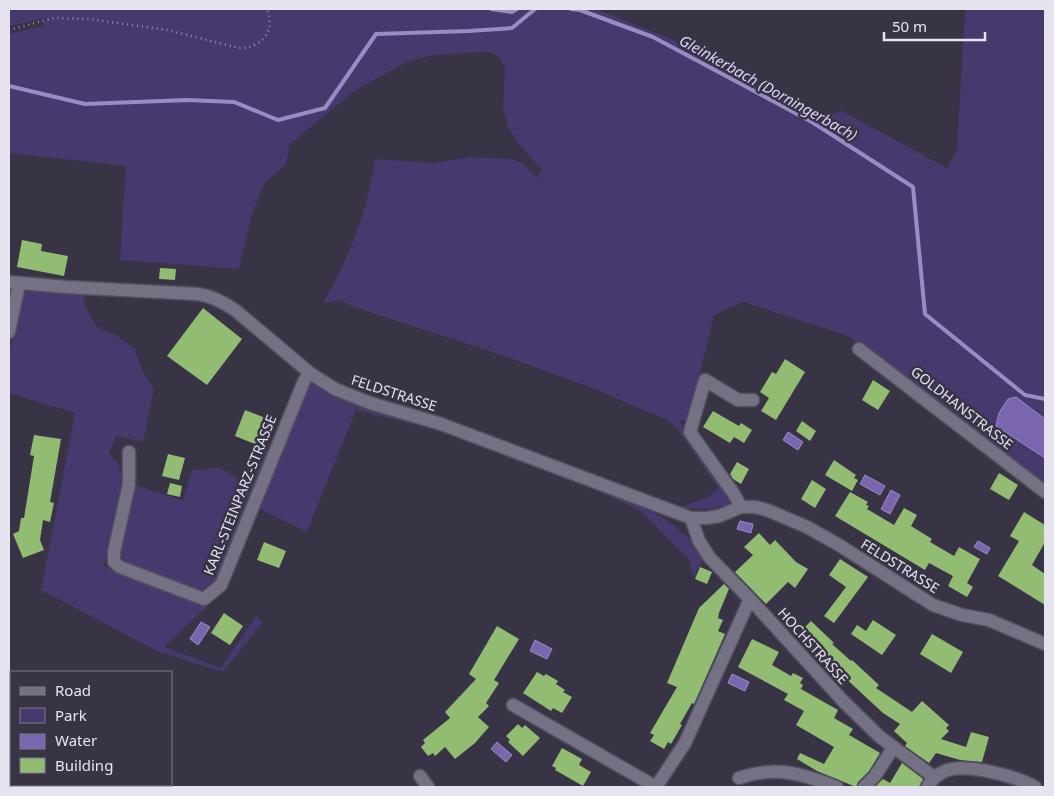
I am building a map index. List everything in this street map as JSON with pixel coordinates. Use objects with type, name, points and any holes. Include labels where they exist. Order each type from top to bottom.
[{"type":"street","name":"FELDSTRASSE","points":[[9,332],[14,283],[210,296],[222,301],[235,310],[310,373],[335,389],[441,424],[691,518],[719,516],[741,507],[755,507],[767,510],[807,527],[839,545],[933,605],[962,615],[989,620],[1045,644]]},
{"type":"street","name":"GOLDHANSTRASSE","points":[[859,349],[1045,492]]},
{"type":"street","name":"KARL-STEINPARZ-STRASSE","points":[[129,452],[128,484],[114,552],[114,562],[120,567],[204,599],[221,585],[304,381],[310,373]]},
{"type":"street","points":[[741,507],[734,494],[690,432],[705,380],[738,400],[753,400]]},
{"type":"street","name":"HOCHSTRASSE","points":[[691,518],[699,541],[710,558],[844,702],[931,782],[947,770],[968,769],[1007,775],[1035,787]]},
{"type":"street","points":[[513,705],[656,787],[685,743],[750,599]]},
{"type":"street","points":[[864,787],[875,776],[893,748]]},
{"type":"street","points":[[739,778],[753,773],[773,770],[801,775],[836,787]]},
{"type":"street","points":[[420,776],[428,787]]},
{"type":"path","points":[[9,30],[54,18],[81,18],[167,30],[239,48],[249,48],[263,40],[268,30],[267,9]]},
{"type":"green space","points":[[596,9],[691,47],[731,72],[817,119],[842,111],[947,168],[957,150],[965,9],[1045,9],[1045,154],[1043,158],[1045,160],[1045,419],[1016,397],[996,426],[1045,458],[1045,483],[1001,456],[848,336],[743,302],[714,315],[688,421],[679,420],[730,493],[732,499],[728,505],[710,509],[681,507],[709,497],[718,488],[675,426],[667,420],[590,387],[498,354],[351,306],[341,300],[323,303],[341,269],[356,234],[368,197],[375,159],[434,163],[470,157],[511,159],[521,162],[537,178],[542,170],[519,144],[508,127],[503,109],[505,67],[500,58],[490,52],[429,56],[407,62],[357,89],[290,144],[286,164],[264,184],[252,214],[239,269],[120,260],[126,166],[9,153],[9,34],[42,26],[47,18],[9,26],[9,10]]},
{"type":"green space","points":[[32,290],[85,295],[84,305],[97,327],[116,335],[135,349],[143,372],[154,389],[143,442],[116,436],[109,454],[119,465],[123,483],[104,566],[207,607],[164,647],[221,668],[256,616],[263,622],[223,672],[157,651],[41,590],[75,413],[9,393],[9,356],[20,298],[26,292]]},
{"type":"green space","points":[[310,380],[438,430],[356,410],[307,532],[260,509]]},
{"type":"green space","points":[[269,447],[220,575],[210,586],[198,591],[126,562],[119,552],[134,485],[183,500],[192,470],[220,468],[242,481],[255,449]]},
{"type":"green space","points":[[524,463],[623,497],[646,508],[668,522],[688,538],[704,557],[694,577],[689,560],[642,512],[608,495]]},
{"type":"water","points":[[1016,397],[1045,419],[1045,458],[996,426],[999,413],[1008,399]]},
{"type":"water","points":[[788,432],[803,442],[798,450],[783,440]]},
{"type":"water","points":[[865,475],[885,486],[880,495],[860,484]]},
{"type":"water","points":[[891,490],[900,495],[890,514],[881,509]]},
{"type":"water","points":[[740,521],[753,524],[751,533],[737,529]]},
{"type":"water","points":[[978,541],[990,548],[987,554],[974,547]]},
{"type":"water","points":[[201,622],[210,627],[198,645],[190,639]]},
{"type":"water","points":[[535,640],[552,649],[547,659],[530,651]]},
{"type":"water","points":[[732,674],[749,682],[745,691],[728,683]]},
{"type":"water","points":[[497,742],[512,755],[506,762],[491,749]]},
{"type":"building","points":[[22,240],[42,244],[41,251],[68,256],[64,276],[17,267]]},
{"type":"building","points":[[160,268],[176,269],[175,280],[159,279]]},
{"type":"building","points":[[203,308],[242,339],[207,385],[167,356]]},
{"type":"building","points":[[785,359],[805,372],[776,420],[761,411],[769,398],[760,392],[772,372],[776,374]]},
{"type":"building","points":[[873,380],[890,391],[878,410],[862,400]]},
{"type":"building","points":[[245,410],[268,419],[264,428],[267,429],[260,446],[235,436]]},
{"type":"building","points":[[713,411],[739,426],[741,423],[752,430],[744,443],[734,437],[730,443],[703,427]]},
{"type":"building","points":[[802,421],[816,431],[810,441],[796,431]]},
{"type":"building","points":[[34,435],[61,439],[50,502],[54,503],[50,522],[43,520],[40,540],[44,550],[23,558],[13,534],[19,531],[21,518],[24,518],[34,456],[30,455]]},
{"type":"building","points":[[168,454],[185,458],[179,480],[162,476]]},
{"type":"building","points":[[834,460],[856,475],[854,478],[858,480],[852,491],[825,475]]},
{"type":"building","points":[[737,462],[749,469],[741,484],[733,479],[730,474]]},
{"type":"building","points":[[999,473],[1018,485],[1009,500],[990,489]]},
{"type":"building","points":[[812,480],[826,489],[815,508],[801,499]]},
{"type":"building","points":[[170,483],[182,486],[180,497],[167,494]]},
{"type":"building","points":[[850,492],[868,502],[866,505],[869,506],[867,509],[894,525],[904,508],[917,515],[911,526],[932,539],[930,542],[954,556],[959,547],[980,559],[967,583],[973,587],[967,597],[948,586],[953,576],[929,563],[925,570],[835,516]]},
{"type":"building","points":[[1024,512],[1045,525],[1045,542],[1032,565],[1045,574],[1045,605],[998,576],[1019,541],[1010,536]]},
{"type":"building","points":[[759,533],[770,545],[775,540],[796,562],[808,569],[795,588],[788,582],[766,604],[735,572],[753,555],[744,547]]},
{"type":"building","points":[[264,542],[286,551],[279,568],[257,560]]},
{"type":"building","points":[[840,559],[868,577],[834,623],[824,616],[846,587],[829,575]]},
{"type":"building","points":[[700,567],[712,572],[707,584],[695,579]]},
{"type":"building","points":[[724,584],[729,589],[719,613],[718,618],[723,620],[718,631],[725,634],[694,704],[692,703],[671,744],[668,742],[664,749],[650,741],[654,735],[650,733],[677,687],[667,683],[699,608]]},
{"type":"building","points":[[224,613],[243,626],[230,645],[211,633]]},
{"type":"building","points":[[873,620],[896,635],[882,655],[851,634],[857,625],[866,631]]},
{"type":"building","points":[[811,621],[834,643],[832,644],[879,685],[876,688],[912,712],[922,701],[949,725],[946,728],[949,731],[941,739],[966,747],[971,732],[989,737],[982,762],[960,760],[936,753],[929,763],[905,746],[907,743],[894,731],[900,724],[883,713],[827,661],[824,664],[815,655],[823,647],[805,627]]},
{"type":"building","points":[[497,626],[519,639],[494,680],[499,683],[486,703],[489,706],[478,717],[489,727],[475,743],[455,759],[445,747],[435,756],[433,753],[428,756],[421,747],[425,743],[423,740],[450,718],[445,712],[476,679],[469,674]]},
{"type":"building","points":[[932,634],[963,652],[951,673],[920,654]]},
{"type":"building","points":[[752,639],[779,652],[772,665],[791,676],[793,673],[803,678],[800,683],[803,685],[801,689],[838,710],[834,718],[853,729],[849,735],[880,753],[856,787],[817,771],[797,759],[800,753],[824,764],[834,747],[796,725],[804,711],[784,700],[788,694],[738,667]]},
{"type":"building","points":[[537,672],[544,676],[546,674],[558,681],[556,684],[565,690],[563,692],[572,697],[562,713],[553,708],[551,711],[523,693]]},
{"type":"building","points":[[518,724],[522,728],[525,725],[540,738],[523,756],[508,742],[510,740],[506,736]]},
{"type":"building","points":[[562,748],[582,759],[579,765],[591,772],[583,786],[555,770],[556,768],[552,766]]},
{"type":"building","points":[[902,763],[923,779],[919,787],[875,787],[883,779],[890,783]]},
{"type":"waterway","points":[[491,9],[512,12],[517,9]]},
{"type":"waterway","name":"Gleinkerbach (Dorningerbach)","points":[[9,86],[85,104],[187,100],[234,102],[278,120],[325,108],[376,34],[512,28],[535,9]]},
{"type":"waterway","name":"Gleinkerbach (Dorningerbach)","points":[[571,9],[580,10],[653,37],[812,122],[913,187],[925,314],[1025,395],[1045,399]]}]
